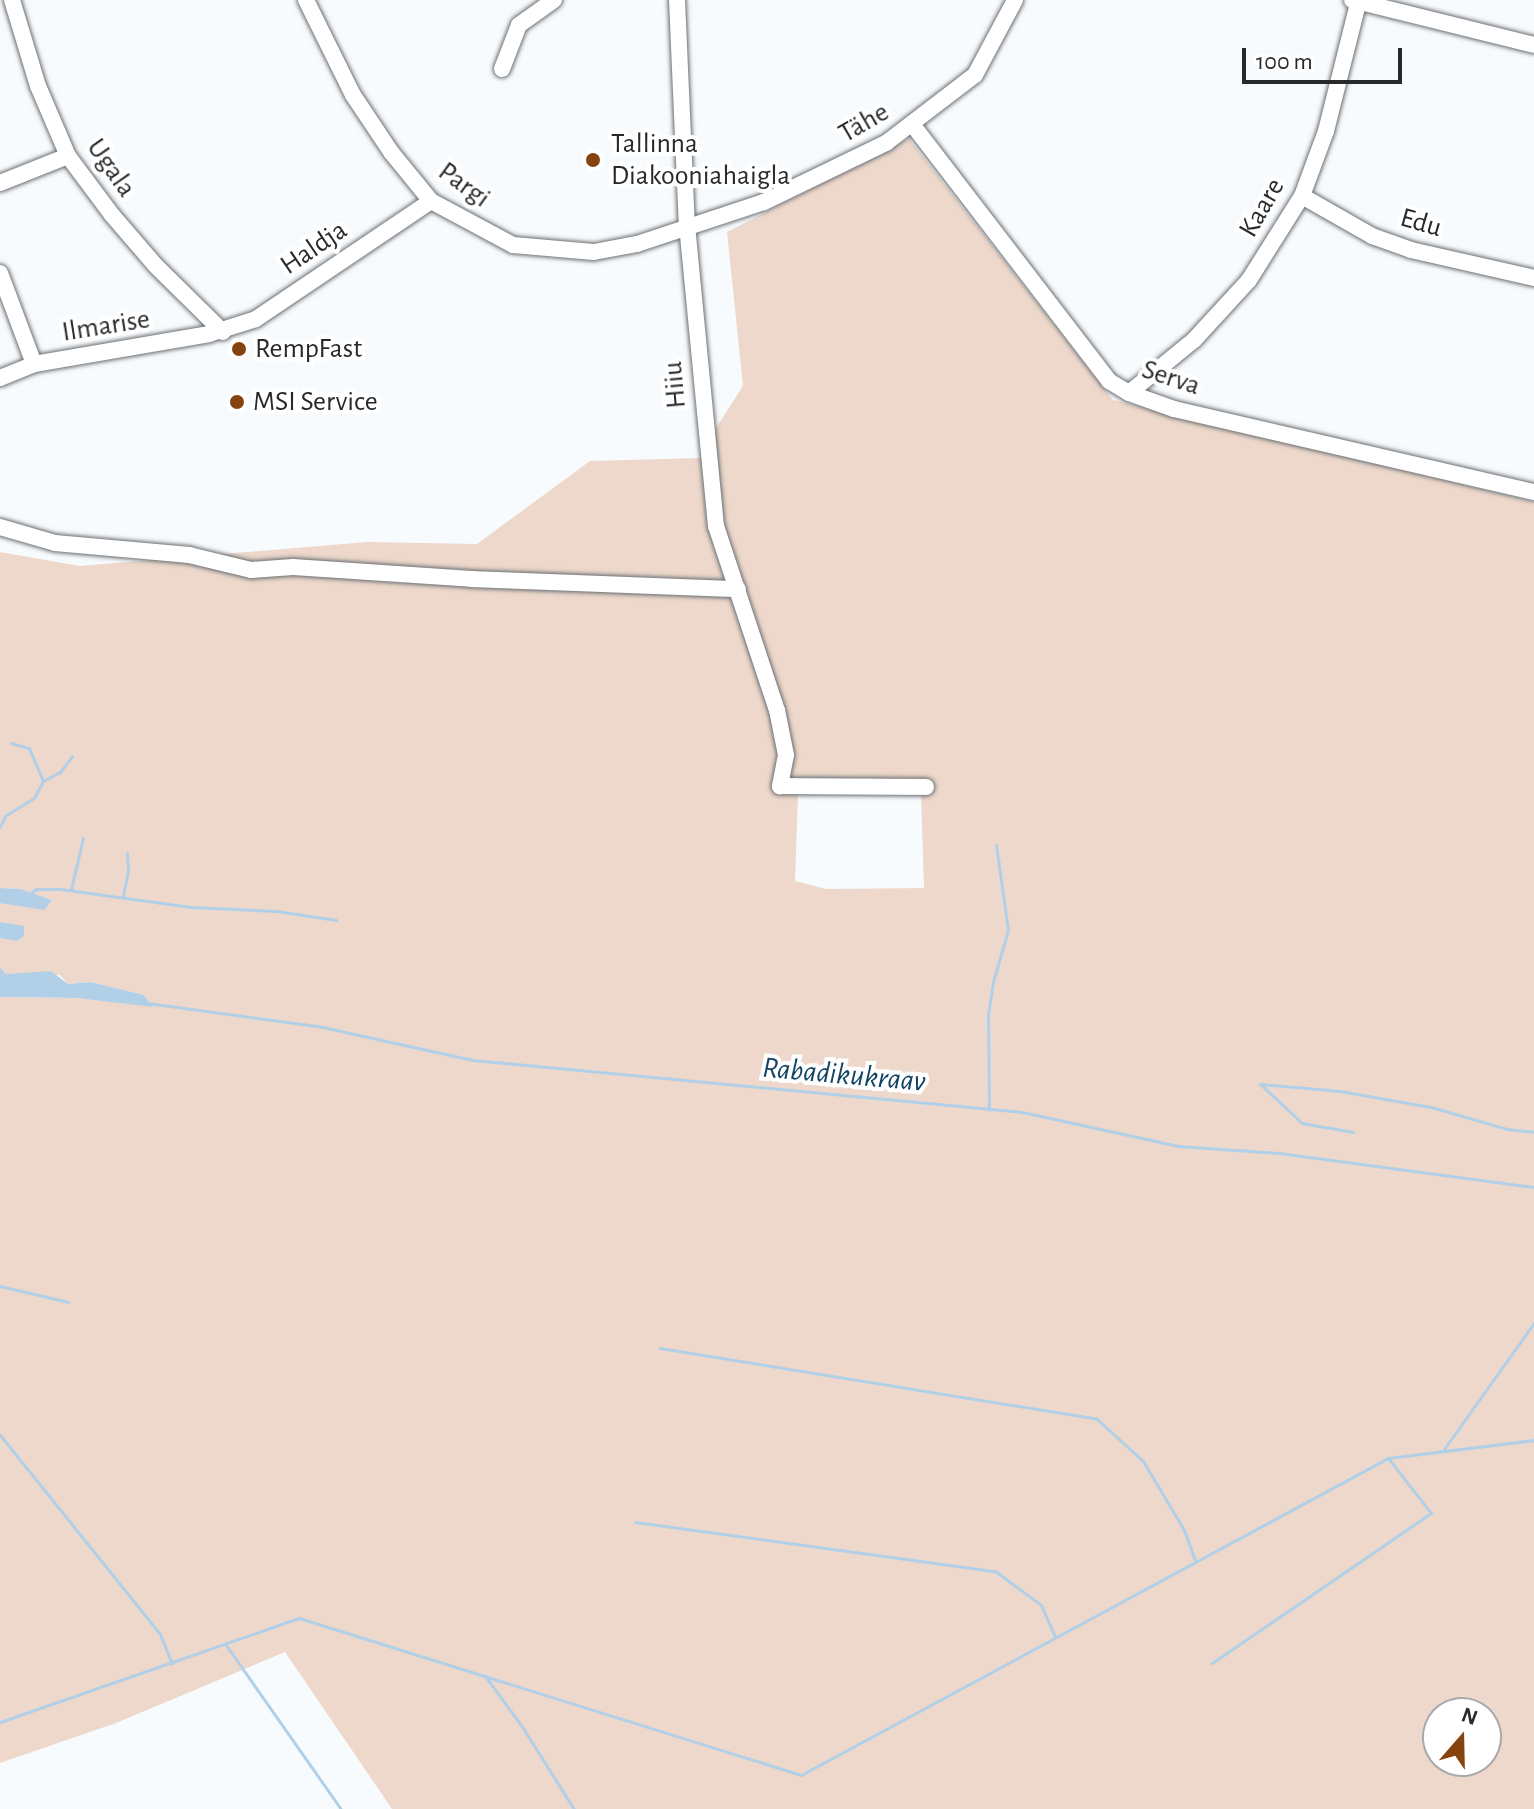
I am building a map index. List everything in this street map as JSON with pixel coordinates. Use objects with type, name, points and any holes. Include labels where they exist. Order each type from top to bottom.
[{"type":"street","name":"Ugala","points":[[12,0],[38,86],[68,156],[146,255],[223,332]]},
{"type":"street","name":"Pargi","points":[[306,0],[353,95],[391,152],[431,201],[513,245],[594,252],[637,244],[687,225]]},
{"type":"street","points":[[502,69],[519,25],[554,0]]},
{"type":"street","name":"Hiiu","points":[[677,0],[687,225],[716,526],[777,710],[786,755],[780,786],[926,787]]},
{"type":"street","name":"Tähe","points":[[687,225],[793,190],[886,143],[975,75],[1015,0]]},
{"type":"street","points":[[1357,1],[1534,45]]},
{"type":"street","name":"Kaare","points":[[1129,393],[1194,340],[1249,280],[1302,196],[1326,131],[1357,1]]},
{"type":"street","name":"Serva","points":[[912,124],[1109,381],[1129,393],[1174,409],[1534,492]]},
{"type":"street","points":[[0,183],[68,156]]},
{"type":"street","name":"Edu","points":[[1302,196],[1372,236],[1411,250],[1534,278]]},
{"type":"street","name":"Haldja","points":[[223,332],[256,319],[431,201]]},
{"type":"street","points":[[0,273],[34,364]]},
{"type":"street","name":"Ilmarise","points":[[0,378],[34,364],[223,332]]},
{"type":"street","points":[[0,527],[55,543],[189,555],[251,570],[293,567],[472,579],[738,589]]},
{"type":"shaded area","points":[[909,139],[1113,400],[1534,502],[1534,1809],[392,1809],[285,1652],[116,1723],[0,1763],[0,997],[77,998],[152,1006],[144,995],[91,982],[68,984],[60,975],[6,974],[0,967],[0,938],[17,941],[24,927],[0,922],[0,903],[20,889],[0,888],[0,552],[80,566],[367,542],[477,544],[590,461],[701,458],[712,451],[716,428],[743,386],[727,232]],"holes":[[[862,792],[921,794],[924,888],[826,889],[795,881],[798,795]]]},
{"type":"water","points":[[0,888],[20,889],[52,900],[44,910],[0,903]]},
{"type":"water","points":[[0,922],[24,926],[24,936],[17,941],[0,938]]},
{"type":"water","points":[[0,967],[6,974],[51,971],[68,984],[91,982],[144,995],[153,1007],[77,998],[0,997]]},
{"type":"waterway","points":[[11,743],[29,748],[43,781]]},
{"type":"waterway","points":[[0,827],[5,816],[34,798],[43,781],[60,772],[72,756]]},
{"type":"waterway","points":[[71,889],[83,838]]},
{"type":"waterway","points":[[989,1110],[988,1014],[993,982],[1008,930],[996,845]]},
{"type":"waterway","points":[[123,896],[128,871],[127,853]]},
{"type":"waterway","points":[[28,895],[36,889],[60,889],[191,907],[276,911],[336,920]]},
{"type":"waterway","name":"Rabadikukraav","points":[[147,1003],[318,1026],[472,1060],[1022,1112],[1178,1146],[1279,1153],[1534,1187]]},
{"type":"waterway","points":[[1353,1132],[1302,1123],[1260,1084],[1340,1091],[1431,1107],[1507,1129],[1534,1132]]},
{"type":"waterway","points":[[0,1286],[68,1302]]},
{"type":"waterway","points":[[1444,1449],[1534,1323]]},
{"type":"waterway","points":[[660,1348],[1097,1419],[1143,1461],[1184,1530],[1195,1561]]},
{"type":"waterway","points":[[0,1435],[160,1634],[172,1664]]},
{"type":"waterway","points":[[0,1722],[299,1618],[801,1775],[1388,1458],[1534,1440]]},
{"type":"waterway","points":[[1212,1663],[1431,1513],[1388,1458]]},
{"type":"waterway","points":[[635,1522],[995,1571],[1041,1605],[1055,1636]]},
{"type":"waterway","points":[[226,1645],[341,1809]]},
{"type":"waterway","points":[[485,1676],[521,1725],[574,1809]]},
{"type":"place","name":"Tallinna Diakooniahaigla","points":[[593,160]]},
{"type":"place","name":"RempFast","points":[[239,349]]},
{"type":"place","name":"MSI Service","points":[[237,402]]}]
